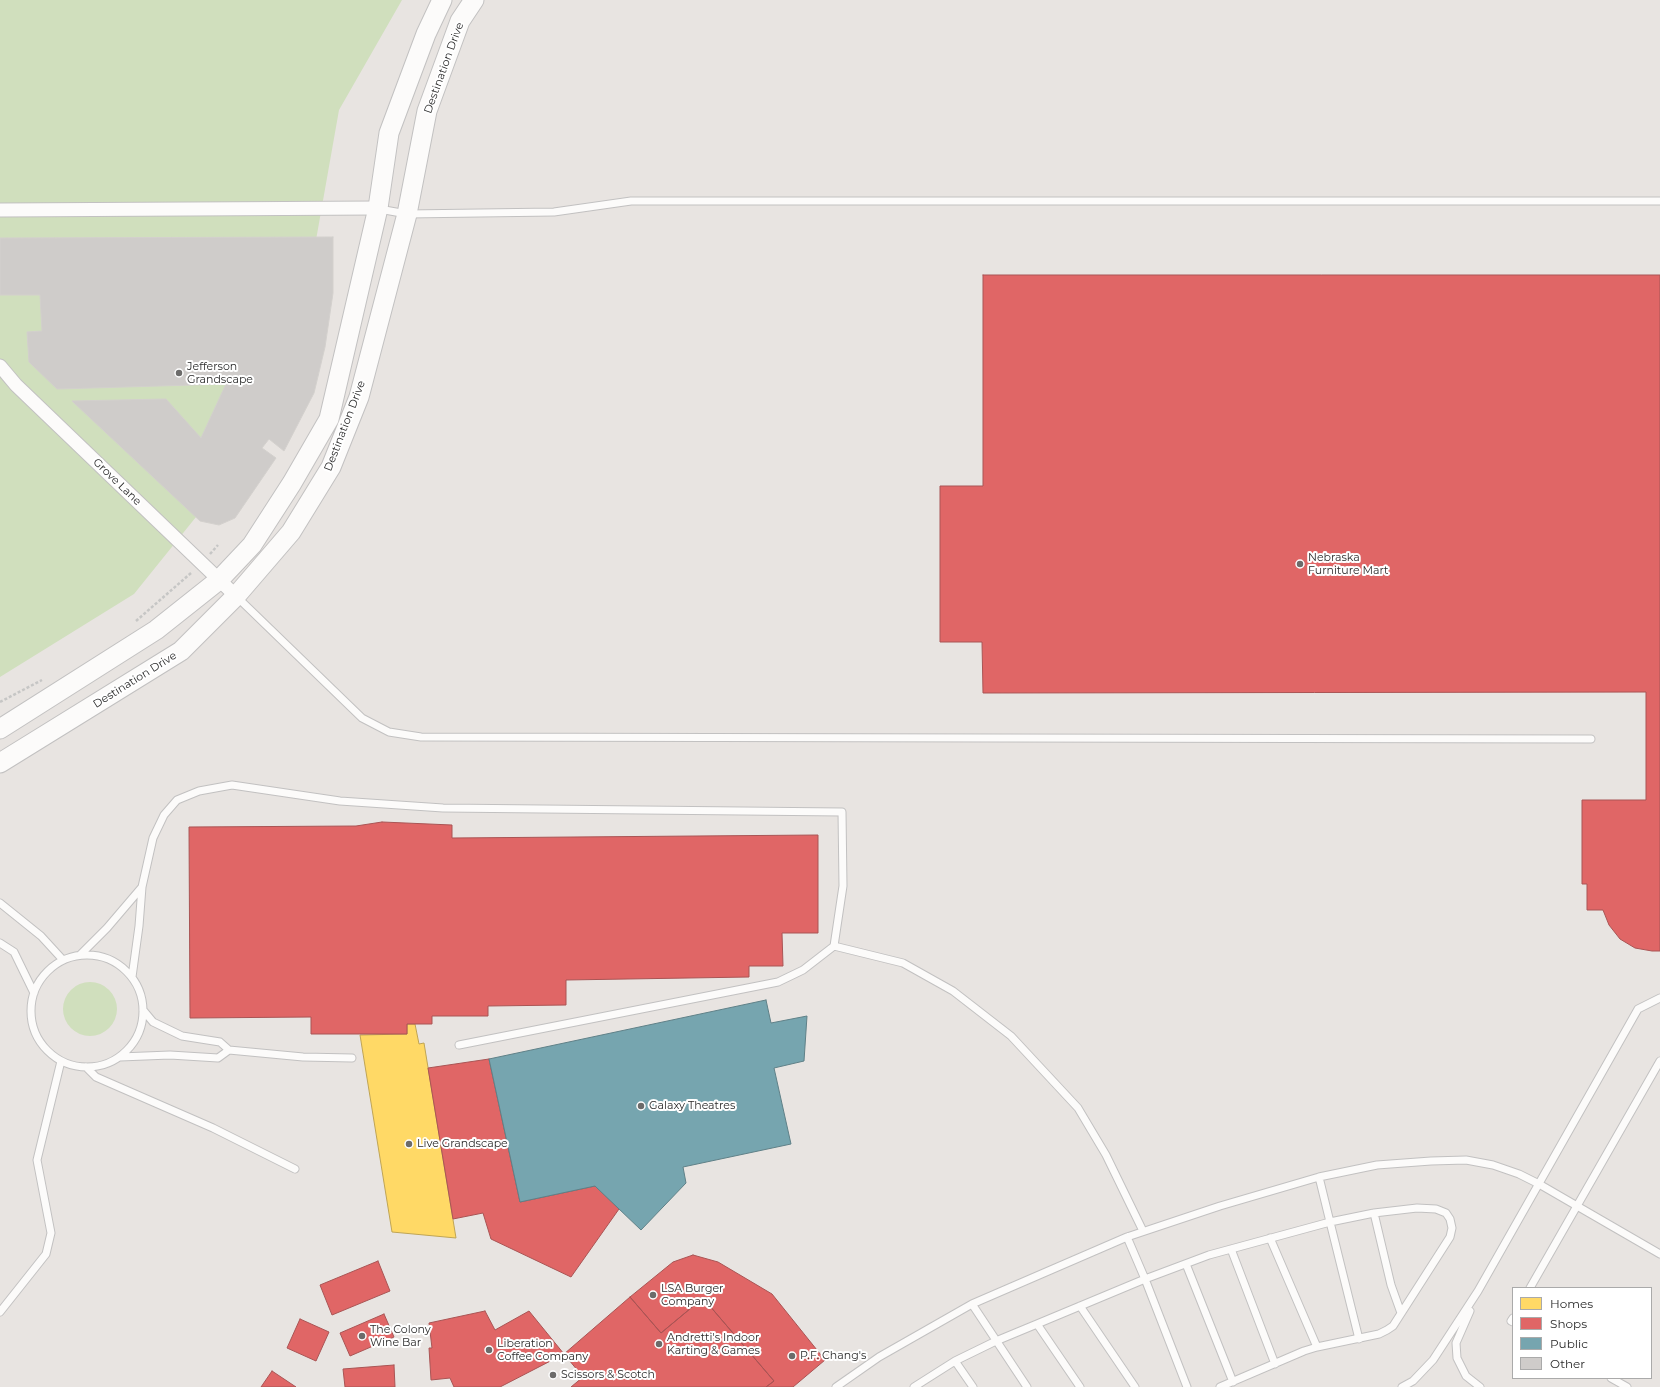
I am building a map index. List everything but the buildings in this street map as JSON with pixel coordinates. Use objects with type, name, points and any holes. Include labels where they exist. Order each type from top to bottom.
[{"type":"street","name":"Destination Drive","points":[[0,728],[156,630],[219,580],[252,545],[292,483],[329,420],[378,208],[389,133],[426,34],[442,0]]},
{"type":"street","name":"Destination Drive","points":[[0,763],[181,652],[236,596],[291,532],[331,467],[359,397],[408,214],[427,111],[460,21],[474,0]]},
{"type":"street","points":[[0,210],[378,208]]},
{"type":"street","name":"Grove Lane","points":[[0,367],[16,385],[236,596]]},
{"type":"lane","points":[[378,208],[408,214],[554,212],[631,201],[1660,201]]},
{"type":"lane","points":[[236,596],[362,718],[389,732],[421,737],[1591,739]]},
{"type":"lane","points":[[132,977],[139,926],[142,887],[153,838],[164,815],[177,800],[199,790],[232,785],[340,801],[443,808],[842,812],[844,886],[834,946],[804,970],[778,982],[459,1046]]},
{"type":"lane","points":[[80,955],[107,928],[142,887]]},
{"type":"lane","points":[[0,903],[41,936],[63,960]]},
{"type":"lane","points":[[0,943],[14,952],[34,992]]},
{"type":"lane","points":[[834,946],[903,963],[953,991],[1011,1036],[1078,1108],[1106,1154],[1143,1231]]},
{"type":"lane","points":[[80,955],[95,955],[109,959],[121,966],[132,977],[140,992],[143,1010],[141,1028],[132,1044],[120,1057],[104,1065],[86,1067],[73,1066],[61,1061],[48,1052],[38,1039],[32,1024],[30,1008],[34,992],[40,979],[50,968],[63,960],[80,955]]},
{"type":"lane","points":[[1402,1387],[1413,1381],[1433,1360],[1478,1291],[1638,1009],[1660,998]]},
{"type":"lane","points":[[143,1010],[153,1022],[182,1036],[220,1042],[229,1050],[303,1057],[352,1058]]},
{"type":"lane","points":[[120,1057],[170,1055],[218,1058],[229,1050]]},
{"type":"lane","points":[[0,1312],[46,1254],[51,1233],[37,1160],[61,1061]]},
{"type":"lane","points":[[1531,1287],[1660,1061]]},
{"type":"lane","points":[[86,1067],[96,1076],[213,1128],[295,1169]]},
{"type":"lane","points":[[836,1387],[879,1357],[972,1304],[1127,1237],[1220,1206],[1319,1177],[1377,1165],[1466,1160],[1493,1165],[1518,1174],[1539,1184],[1660,1254]]},
{"type":"lane","points":[[1319,1177],[1359,1339]]},
{"type":"lane","points":[[918,1386],[955,1361],[996,1341],[1145,1279],[1231,1249],[1330,1222],[1374,1212],[1417,1208],[1436,1209],[1446,1213],[1450,1219],[1452,1228],[1450,1236],[1393,1326],[1379,1334],[1317,1347],[1220,1387]]},
{"type":"lane","points":[[1374,1212],[1391,1286],[1401,1313]]},
{"type":"lane","points":[[1127,1237],[1187,1387]]},
{"type":"lane","points":[[1270,1238],[1317,1347]]},
{"type":"lane","points":[[1231,1249],[1275,1364]]},
{"type":"lane","points":[[1186,1264],[1233,1382]]},
{"type":"lane","points":[[1478,1291],[1456,1343],[1457,1358],[1466,1376],[1480,1387]]},
{"type":"lane","points":[[972,1304],[1028,1387]]},
{"type":"lane","points":[[1080,1306],[1135,1387]]},
{"type":"lane","points":[[1037,1324],[1080,1387]]},
{"type":"lane","points":[[955,1361],[973,1387]]},
{"type":"lane","points":[[1613,1379],[1627,1387]]},
{"type":"path","points":[[132,624],[202,563],[218,545]]},
{"type":"path","points":[[0,702],[44,679]]},
{"type":"green space","points":[[0,0],[402,0],[339,110],[287,404],[134,594],[0,677]]},
{"type":"green space","points":[[90,982],[100,984],[109,990],[115,999],[117,1009],[115,1019],[109,1028],[100,1034],[90,1036],[80,1034],[71,1028],[65,1019],[63,1009],[65,999],[71,990],[80,984]]},
{"type":"place","name":"Jefferson Grandscape","points":[[179,373]]},
{"type":"place","name":"Nebraska Furniture Mart","points":[[1300,564]]},
{"type":"place","name":"Galaxy Theatres","points":[[641,1106]]},
{"type":"place","name":"Live Grandscape","points":[[409,1144]]},
{"type":"place","name":"LSA Burger Company","points":[[653,1295]]},
{"type":"place","name":"The Colony Wine Bar","points":[[362,1336]]},
{"type":"place","name":"Andretti's Indoor Karting & Games","points":[[659,1344]]},
{"type":"place","name":"Liberation Coffee Company","points":[[489,1350]]},
{"type":"place","name":"P.F. Chang's","points":[[792,1356]]},
{"type":"place","name":"Scissors & Scotch","points":[[553,1375]]}]
